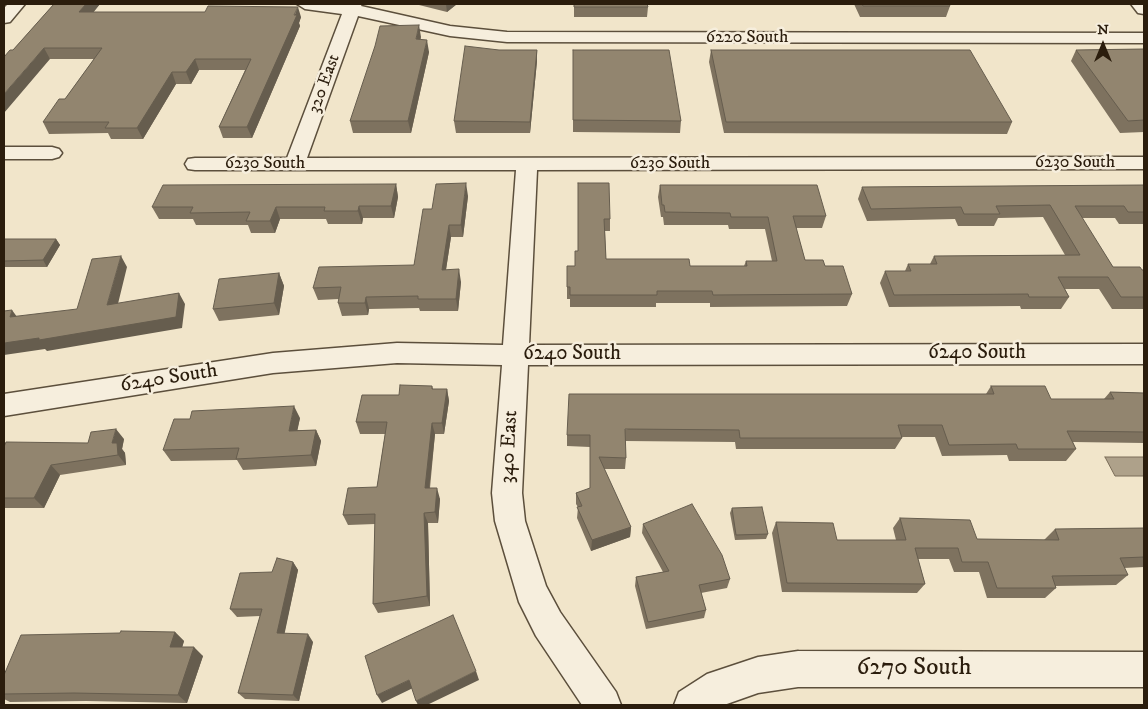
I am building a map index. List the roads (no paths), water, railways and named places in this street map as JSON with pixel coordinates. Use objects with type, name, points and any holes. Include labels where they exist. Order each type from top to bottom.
[{"type":"street","points":[[4,18],[17,4]]},
{"type":"street","name":"6220 South","points":[[305,4],[354,6],[450,31],[508,37],[1144,38]]},
{"type":"street","points":[[1139,4],[1144,9]]},
{"type":"street","name":"320 East","points":[[295,163],[354,6]]},
{"type":"street","points":[[4,152],[52,153]]},
{"type":"street","name":"6230 South","points":[[195,164],[1144,163]]},
{"type":"street","name":"340 East","points":[[526,164],[507,493],[510,521],[531,591],[548,624],[603,705]]},
{"type":"street","name":"6240 South","points":[[4,405],[216,371],[311,359],[397,353],[515,355],[1144,354]]},
{"type":"street","name":"6270 South","points":[[692,705],[720,688],[758,675],[798,669],[1144,670]]}]
